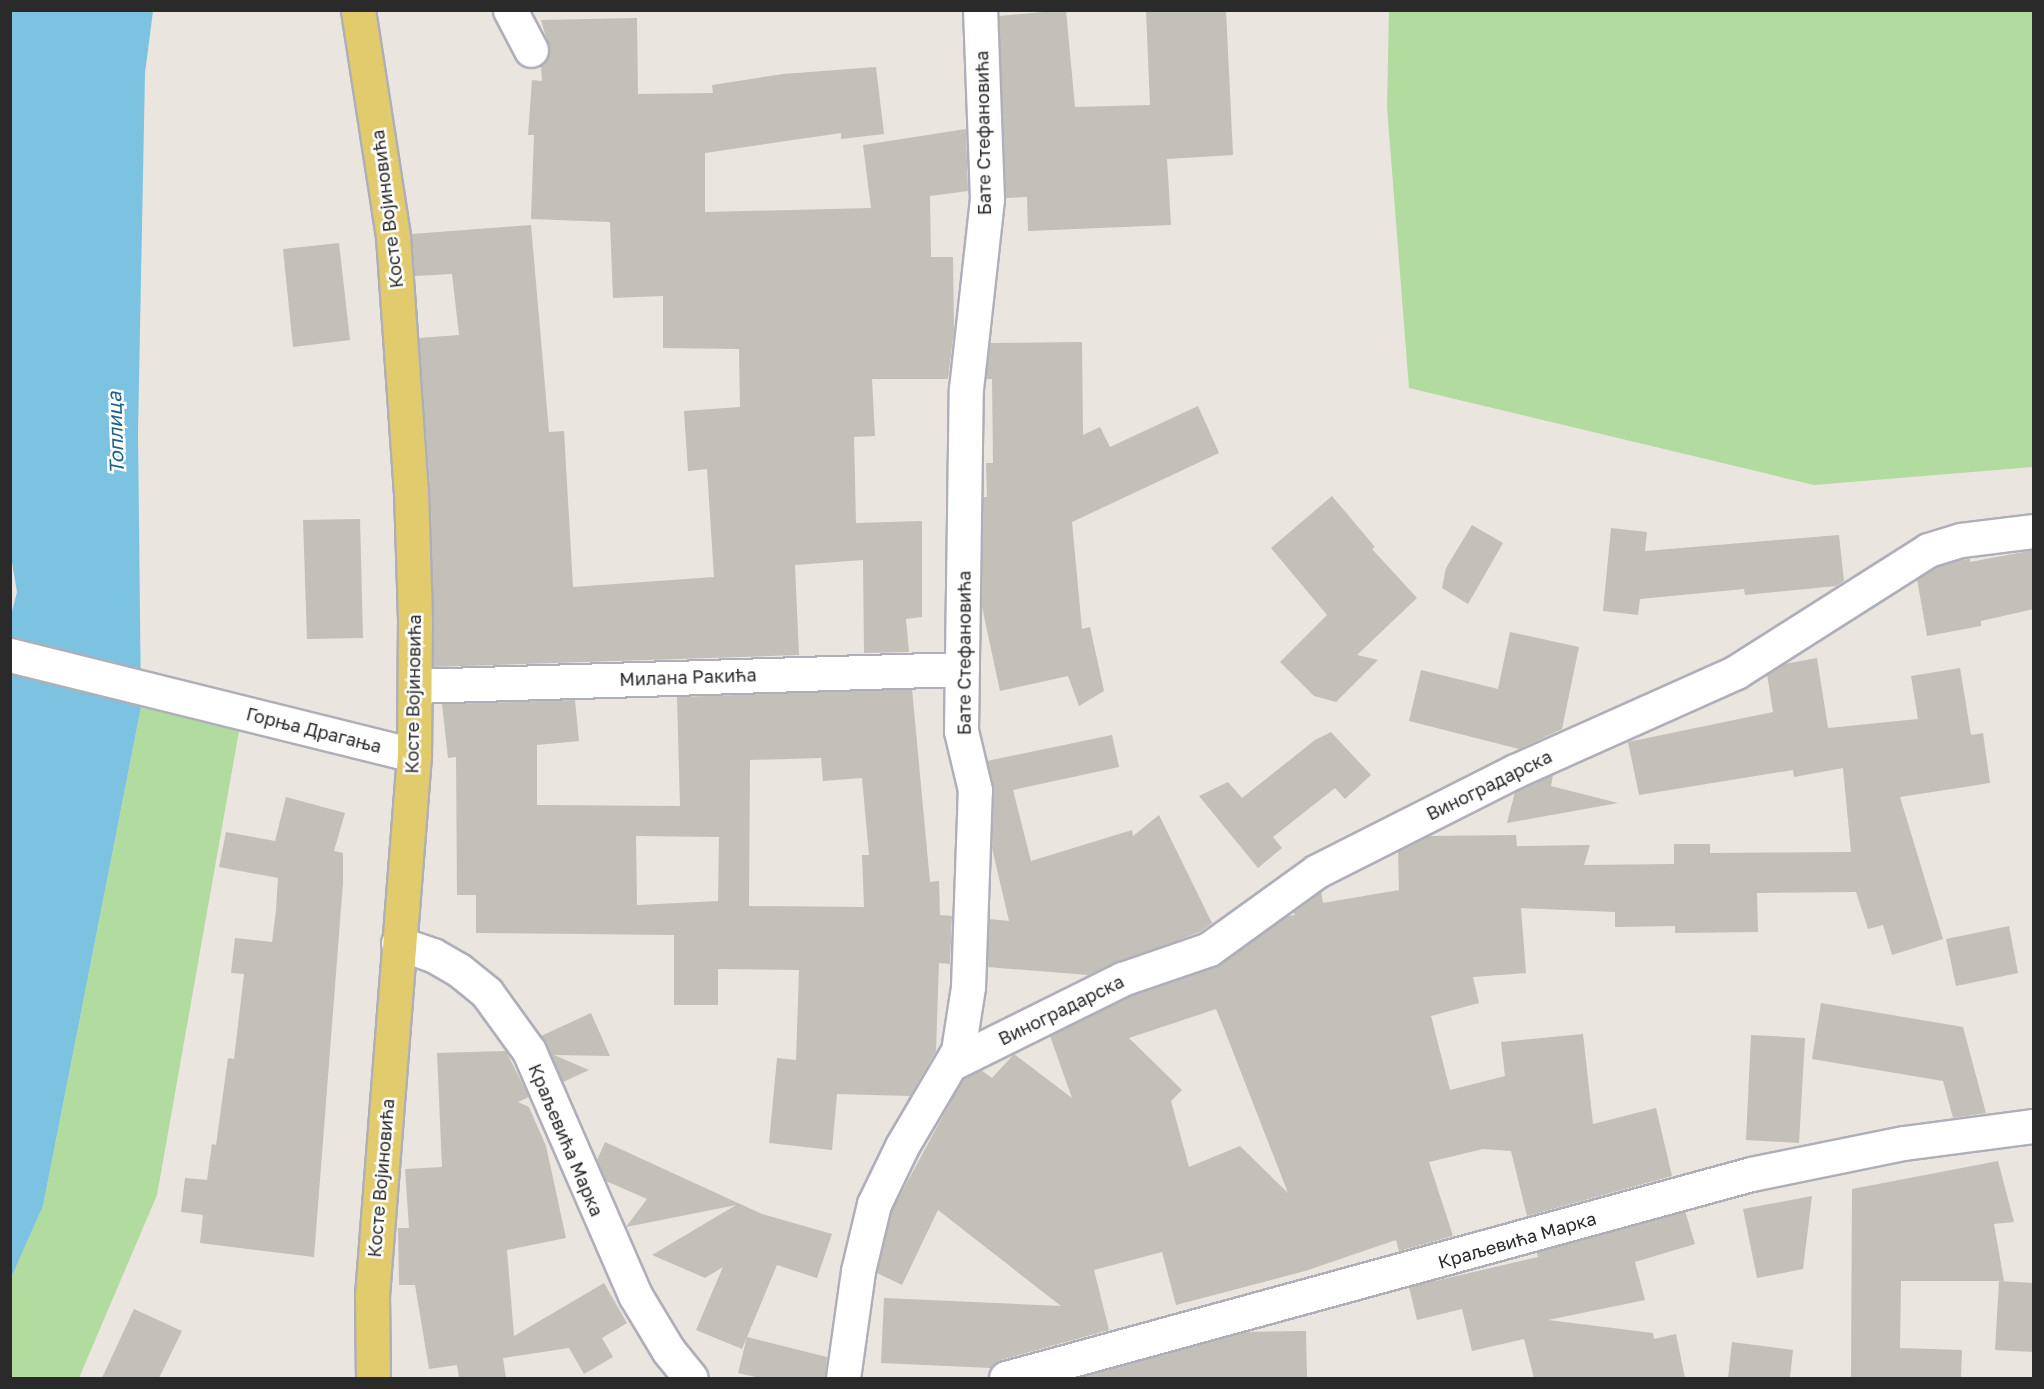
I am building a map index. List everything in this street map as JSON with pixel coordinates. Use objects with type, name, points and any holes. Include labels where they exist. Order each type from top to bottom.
[{"type":"main road","name":"Косте Војиновића","points":[[358,10],[387,178],[395,259],[411,491],[415,686],[414,755],[372,1296],[373,1378]]},
{"type":"street","points":[[510,10],[531,50]]},
{"type":"street","name":"Бате Стефановића","points":[[843,1378],[858,1271],[874,1204],[902,1146],[953,1064],[958,1051],[968,987],[976,825],[975,790],[961,731],[966,389],[987,199],[980,10]]},
{"type":"street","name":"Виноградарска","points":[[953,1064],[1122,979],[1209,949],[1317,871],[1515,771],[1736,672],[1928,550],[1961,540],[2034,531]]},
{"type":"street","name":"Горња Драгања","points":[[10,655],[414,755]]},
{"type":"street","name":"Милана Ракића","points":[[415,686],[962,669]]},
{"type":"street","name":"Краљевића Марка","points":[[398,943],[433,955],[488,993],[529,1051],[635,1295],[668,1350],[692,1378]]},
{"type":"street","name":"Краљевића Марка","points":[[1006,1378],[1751,1174],[1904,1143],[2034,1126]]},
{"type":"green space","points":[[1389,10],[2033,11],[2033,467],[1814,485],[1409,388],[1387,107]]},
{"type":"green space","points":[[141,707],[239,731],[157,1195],[79,1378],[11,1378],[11,1278],[43,1206]]},
{"type":"water","name":"Топлица","points":[[11,11],[153,11],[145,73],[138,432],[141,707],[43,1206],[11,1278],[10,619],[17,592],[10,550]]},
{"type":"building","points":[[1066,10],[1075,107],[1150,105],[1146,10],[1226,10],[1233,155],[1167,159],[1171,225],[1028,231],[1027,197],[1006,198],[999,16]]},
{"type":"building","points":[[637,18],[638,94],[713,93],[712,85],[783,74],[876,67],[884,134],[841,139],[841,133],[705,153],[705,212],[871,208],[863,145],[966,129],[968,191],[930,196],[931,257],[953,257],[954,330],[948,379],[872,379],[875,436],[854,437],[856,523],[922,521],[922,617],[906,619],[909,652],[864,653],[863,560],[795,565],[799,655],[433,667],[430,490],[419,338],[459,335],[452,274],[415,276],[412,234],[531,225],[549,432],[564,431],[573,587],[714,577],[707,469],[688,471],[684,411],[740,407],[739,349],[663,348],[663,296],[613,298],[610,222],[531,219],[534,135],[528,135],[532,80],[542,81],[541,65],[550,51],[541,20]]},
{"type":"building","points":[[339,243],[350,340],[293,347],[283,249]]},
{"type":"building","points":[[1082,342],[1083,435],[1100,427],[1110,447],[1198,406],[1219,453],[1072,522],[1082,629],[1090,627],[1104,691],[1079,706],[1068,676],[1000,691],[982,607],[983,497],[987,497],[986,463],[993,463],[992,379],[986,379],[990,343]]},
{"type":"building","points":[[1332,496],[1375,547],[1372,549],[1417,598],[1357,655],[1378,660],[1336,702],[1314,696],[1280,662],[1327,615],[1271,548]]},
{"type":"building","points":[[360,519],[363,638],[307,639],[303,520]]},
{"type":"building","points":[[1472,525],[1503,543],[1468,604],[1442,588],[1446,568]]},
{"type":"building","points":[[1611,528],[1647,532],[1645,551],[1839,535],[1844,581],[1836,586],[1745,595],[1744,589],[1640,599],[1638,615],[1603,611]]},
{"type":"building","points":[[2034,550],[2034,609],[1981,621],[1981,626],[1927,636],[1917,579],[1936,567],[1958,560],[1970,559],[1970,562]]},
{"type":"building","points":[[1510,632],[1579,647],[1562,729],[1519,749],[1409,721],[1421,670],[1498,689]]},
{"type":"building","points":[[1817,658],[1828,728],[1918,719],[1911,676],[1960,668],[1971,735],[1983,733],[1990,783],[1900,797],[1943,939],[1892,955],[1883,925],[1868,929],[1856,892],[1757,893],[1758,932],[1675,933],[1675,926],[1615,927],[1615,912],[1521,908],[1526,973],[1473,977],[1479,1003],[1431,1016],[1450,1090],[1505,1076],[1501,1042],[1583,1034],[1593,1124],[1656,1108],[1672,1176],[1527,1216],[1511,1151],[1483,1149],[1429,1162],[1453,1236],[1399,1251],[1396,1240],[1305,1271],[1176,1305],[1162,1252],[1094,1270],[1109,1330],[1001,1360],[991,1368],[881,1363],[884,1298],[1061,1306],[938,1210],[902,1285],[877,1273],[892,1210],[963,1079],[981,1070],[992,1078],[1014,1054],[1072,1098],[1050,1036],[1129,996],[1220,964],[1287,916],[1295,915],[1293,912],[1321,891],[1323,903],[1399,890],[1398,851],[1429,836],[1516,835],[1517,846],[1590,845],[1584,865],[1674,864],[1674,844],[1710,844],[1710,853],[1851,852],[1843,768],[1794,777],[1793,770],[1639,795],[1628,742],[1773,712],[1767,674],[1784,664]],"holes":[[[1216,1009],[1288,1193],[1240,1146],[1189,1167],[1171,1101],[1182,1090],[1129,1038]]]},
{"type":"building","points":[[912,689],[930,882],[939,881],[940,915],[952,916],[950,964],[939,963],[936,1051],[910,1096],[837,1094],[832,1150],[769,1143],[777,1058],[796,1060],[799,970],[718,969],[718,1005],[674,1005],[674,935],[476,933],[476,895],[457,895],[456,757],[448,758],[442,704],[575,700],[579,741],[537,745],[537,805],[680,806],[677,697]],"holes":[[[821,758],[823,781],[862,778],[869,855],[862,855],[864,907],[749,906],[750,760]],[[636,836],[719,837],[718,901],[637,905]]]},
{"type":"building","points":[[1331,732],[1371,775],[1345,799],[1335,788],[1273,837],[1282,848],[1258,868],[1199,796],[1228,782],[1242,798],[1315,740]]},
{"type":"building","points":[[1112,735],[1119,767],[1013,790],[1031,861],[1132,830],[1133,836],[1159,815],[1212,923],[1200,932],[1088,975],[987,967],[989,919],[1009,921],[992,848],[994,790],[987,761]]},
{"type":"building","points":[[1553,775],[1551,786],[1618,803],[1507,823],[1515,792]]},
{"type":"building","points":[[286,797],[345,813],[334,851],[343,853],[343,883],[314,1257],[200,1243],[203,1215],[181,1212],[185,1178],[207,1180],[212,1144],[216,1145],[228,1058],[234,1059],[244,974],[231,973],[235,938],[272,942],[276,910],[278,878],[219,867],[226,832],[275,841]]},
{"type":"building","points":[[2009,926],[2018,973],[1956,986],[1946,939]]},
{"type":"building","points":[[1821,1003],[1963,1027],[1986,1113],[1953,1118],[1943,1081],[1812,1059]]},
{"type":"building","points":[[591,1013],[610,1056],[554,1055],[589,1070],[563,1082],[541,1036]]},
{"type":"building","points":[[1751,1035],[1805,1038],[1799,1143],[1746,1140]]},
{"type":"building","points":[[506,1051],[529,1097],[518,1102],[529,1107],[546,1146],[566,1238],[507,1250],[514,1336],[604,1283],[627,1323],[602,1338],[613,1357],[584,1374],[569,1348],[503,1358],[506,1378],[459,1378],[457,1365],[429,1369],[415,1285],[399,1285],[398,1228],[409,1228],[405,1169],[442,1167],[437,1053]]},
{"type":"building","points":[[605,1142],[762,1214],[832,1234],[817,1278],[777,1265],[742,1349],[696,1330],[723,1267],[705,1278],[652,1255],[736,1205],[626,1227],[647,1199],[606,1181],[597,1160]]},
{"type":"building","points":[[1998,1161],[2014,1222],[1994,1224],[2004,1281],[1901,1281],[1900,1348],[1962,1350],[1961,1378],[1851,1378],[1852,1189]]},
{"type":"building","points":[[1812,1196],[1803,1269],[1757,1278],[1743,1209]]},
{"type":"building","points":[[1685,1211],[1695,1244],[1635,1262],[1645,1300],[1548,1320],[1653,1333],[1654,1339],[1676,1334],[1685,1378],[1534,1378],[1524,1339],[1472,1351],[1462,1309],[1417,1320],[1409,1287],[1538,1257],[1537,1252]]},
{"type":"building","points":[[1999,1281],[2034,1283],[2034,1352],[1995,1350]]},
{"type":"building","points":[[134,1309],[182,1331],[159,1378],[102,1378]]},
{"type":"building","points":[[1306,1331],[1307,1378],[1075,1378],[1247,1332]]},
{"type":"building","points":[[747,1337],[827,1357],[825,1378],[760,1378],[738,1373]]},
{"type":"building","points":[[1732,1342],[1793,1350],[1790,1378],[1728,1378]]}]
